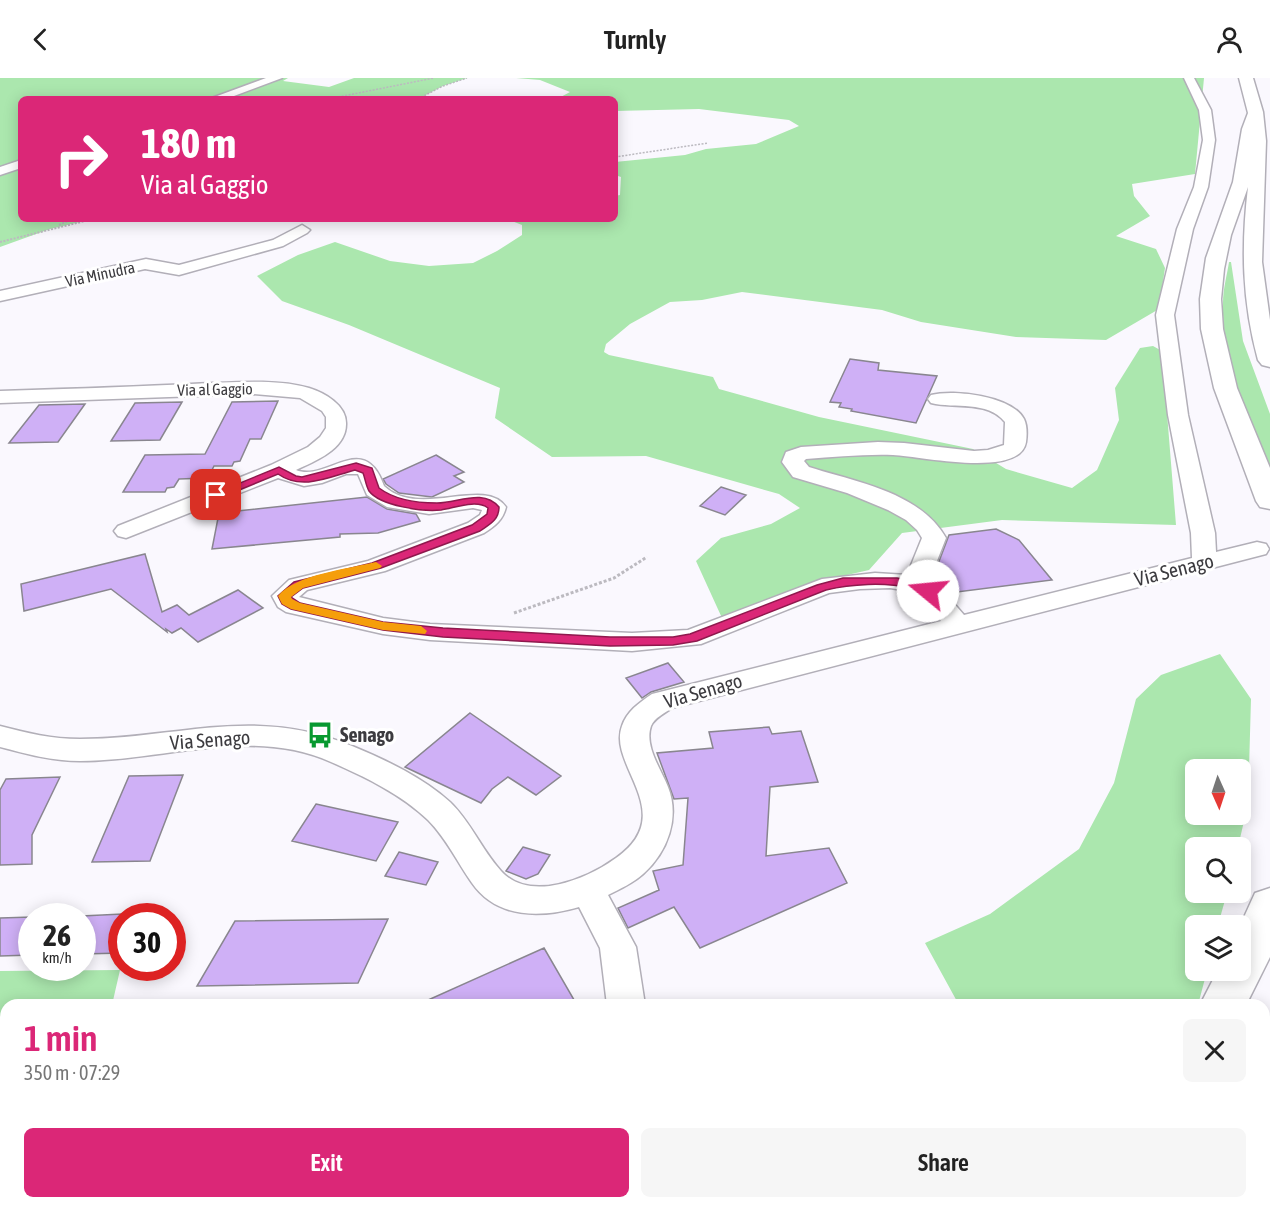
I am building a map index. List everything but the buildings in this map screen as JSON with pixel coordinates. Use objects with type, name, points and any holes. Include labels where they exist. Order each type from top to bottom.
[{"type":"highway","points":[[1246,78],[1256,112],[1260,152],[1252,231],[1252,276],[1257,310],[1270,360]]},
{"type":"highway","points":[[1256,112],[1248,126],[1247,158],[1242,180],[1221,236],[1210,303],[1214,342],[1223,379],[1270,501]]},
{"type":"highway","points":[[1226,999],[1257,939],[1270,905]]},
{"type":"street","points":[[1189,78],[1205,110],[1209,140],[1201,187],[1185,229],[1165,315],[1178,415],[1203,533],[1204,562]]},
{"type":"street","points":[[225,96],[280,79]]},
{"type":"street","points":[[0,171],[18,165]]},
{"type":"street","name":"Via Minudra","points":[[0,296],[146,264],[179,270],[278,243],[302,230]]},
{"type":"street","name":"Via al Gaggio","points":[[0,397],[254,388],[305,393],[321,400],[330,407],[336,417],[336,428],[329,441],[316,452],[279,470],[126,531]]},
{"type":"street","points":[[915,585],[934,538],[932,531],[924,521],[894,503],[801,472],[793,462],[794,457],[801,453],[904,449],[977,458],[997,456],[1014,448],[1015,421],[1004,409],[992,405],[938,399]]},
{"type":"street","points":[[279,470],[293,479],[302,480],[344,469],[364,468],[368,471],[374,490],[397,502],[438,507],[477,501],[488,502],[494,507],[493,514],[488,521],[476,528],[376,566],[298,585],[285,596],[287,601],[295,606],[383,626],[448,633],[632,642],[673,641],[692,638],[822,587],[843,582],[897,582],[915,585],[928,591],[958,625]]},
{"type":"street","name":"Via Senago","points":[[0,736],[22,743],[65,748],[108,748],[228,735],[278,737],[310,742],[360,762],[407,788],[433,807],[451,824],[495,887],[515,897],[535,902],[563,898],[629,867],[641,855],[652,836],[658,819],[656,800],[633,741],[638,722],[652,706],[681,695],[1257,549]]},
{"type":"street","points":[[586,888],[618,946],[625,999]]},
{"type":"path","points":[[343,96],[434,78]]},
{"type":"path","points":[[424,96],[443,86],[467,78]]},
{"type":"path","points":[[618,156],[659,152],[708,143]]},
{"type":"path","points":[[50,229],[65,222]]},
{"type":"path","points":[[0,242],[80,222]]},
{"type":"path","points":[[513,614],[614,578],[647,557]]},
{"type":"green space","points":[[0,78],[288,78],[283,81],[329,87],[354,78],[467,78],[443,86],[424,96],[18,96],[18,222],[80,222],[50,229],[0,247]]},
{"type":"green space","points":[[516,78],[1204,78],[1195,174],[1132,184],[1134,196],[1150,216],[1116,236],[1156,249],[1165,268],[1159,309],[1106,340],[1016,337],[921,322],[882,310],[742,292],[702,300],[670,302],[630,324],[606,344],[604,352],[609,355],[713,377],[719,389],[819,417],[973,449],[1006,469],[1072,488],[1097,470],[1119,420],[1115,388],[1140,348],[1153,346],[1162,351],[1176,525],[1002,520],[902,533],[869,570],[834,578],[722,618],[696,561],[721,538],[771,524],[800,508],[779,494],[646,456],[552,457],[495,418],[500,388],[349,325],[282,301],[257,276],[298,255],[335,242],[390,261],[429,266],[473,263],[522,235],[522,225],[514,222],[618,222],[621,177],[618,176],[618,162],[685,155],[706,149],[756,144],[799,126],[789,120],[699,109],[618,111],[618,96],[563,96],[570,92],[540,80]]},
{"type":"green space","points":[[1229,262],[1231,262],[1243,341],[1270,414],[1270,470],[1237,388],[1226,346],[1223,303]]},
{"type":"green space","points":[[1220,654],[1251,699],[1249,759],[1185,759],[1185,825],[1243,825],[1240,837],[1185,837],[1185,903],[1224,903],[1221,915],[1185,915],[1185,981],[1204,981],[1200,999],[956,999],[925,943],[990,914],[1079,849],[1114,783],[1136,699],[1161,675]]},
{"type":"green space","points":[[96,970],[108,970],[108,981],[117,981],[113,999],[0,999],[0,971],[18,971],[18,981],[96,981]]},
{"type":"slow traffic","points":[[376,566],[298,585],[285,596],[287,601],[295,606],[383,626],[421,631]]},
{"type":"place","name":"Senago","points":[[320,735]]},
{"type":"route","points":[[216,495],[279,470],[293,479],[302,480],[356,467],[368,471],[374,490],[397,502],[438,507],[477,501],[488,502],[494,507],[493,514],[488,521],[476,528],[376,566],[298,585],[285,596],[287,601],[295,606],[383,626],[443,633],[632,642],[673,641],[692,638],[822,587],[843,582],[897,582],[915,585],[928,591]]}]
